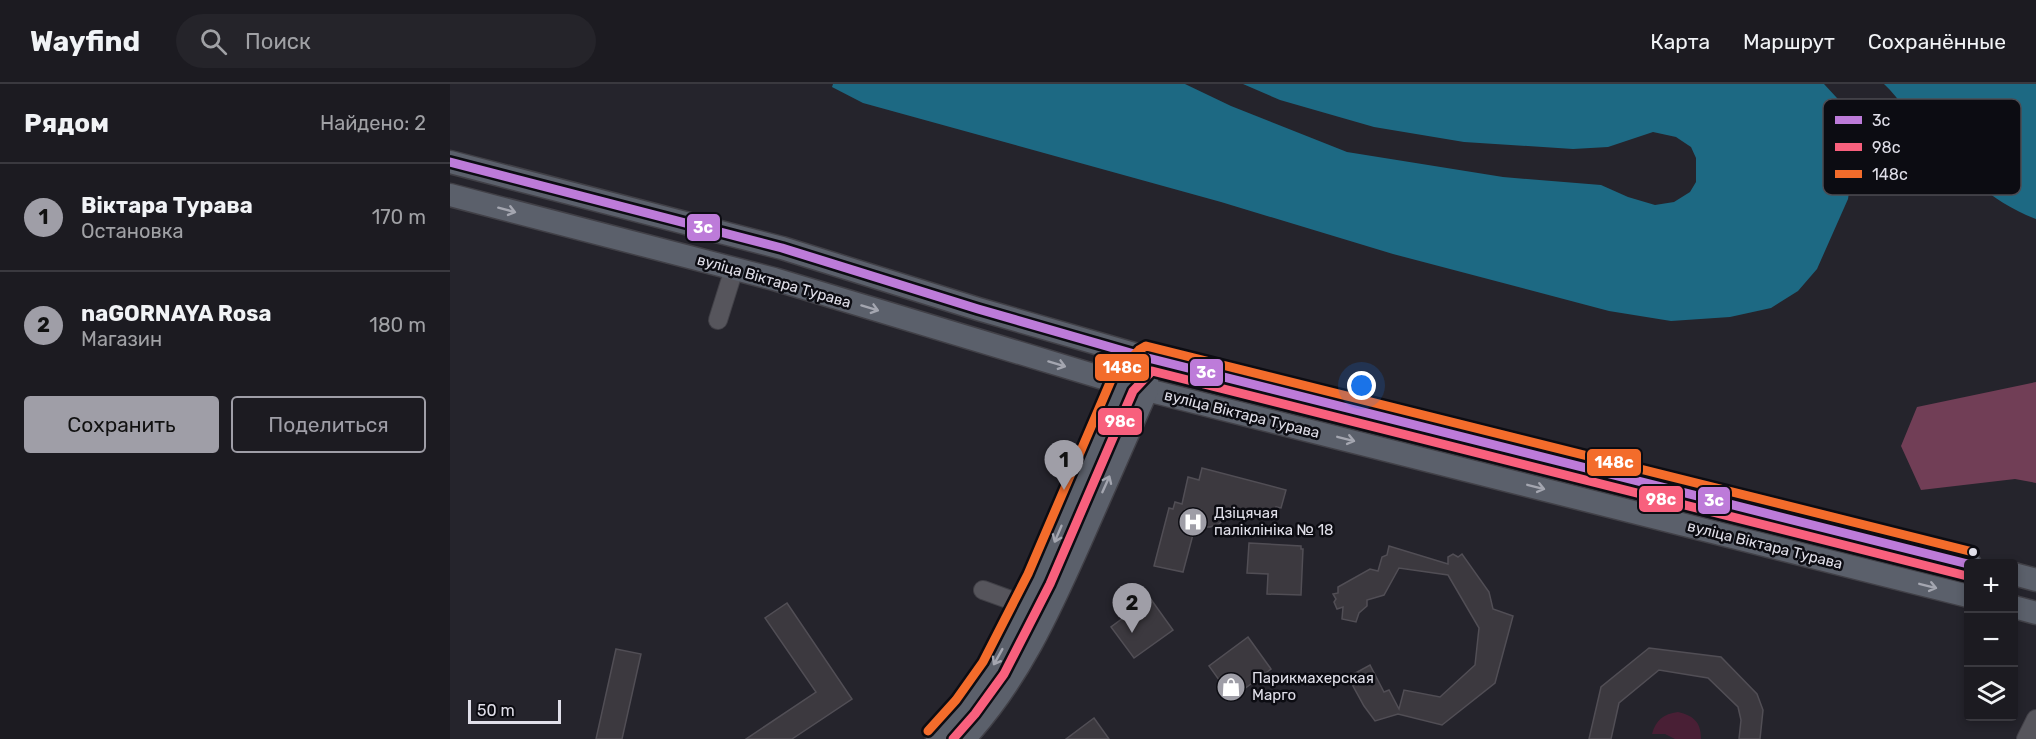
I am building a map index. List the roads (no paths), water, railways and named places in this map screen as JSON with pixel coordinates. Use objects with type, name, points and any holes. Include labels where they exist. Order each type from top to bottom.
[{"type":"main road","points":[[450,162],[782,249],[1148,358],[1964,562]]},
{"type":"main road","name":"вуліца Віктара Турава","points":[[450,195],[774,279],[1123,384],[1964,595]]},
{"type":"main road","points":[[937,739],[965,707],[993,668],[1039,579],[1123,384],[1148,358]]},
{"type":"main road","points":[[964,739],[1007,686],[1048,614],[1147,390],[1148,358]]},
{"type":"main road","points":[[2018,575],[2036,580]]},
{"type":"main road","points":[[2018,608],[2036,613]]},
{"type":"street","points":[[718,320],[734,269]]},
{"type":"street","points":[[983,590],[1048,614]]},
{"type":"street","points":[[2026,739],[2036,719]]},
{"type":"water","points":[[833,84],[1185,84],[1231,106],[1347,152],[1503,177],[1601,185],[1628,197],[1655,205],[1674,202],[1690,192],[1696,182],[1696,158],[1691,147],[1676,137],[1653,132],[1608,147],[1573,149],[1464,142],[1374,127],[1280,100],[1243,84],[1824,84],[1838,99],[1823,99],[1823,195],[1849,195],[1817,269],[1798,291],[1771,308],[1730,317],[1671,321],[1609,311],[1393,254],[1221,202],[863,103],[832,87]]},
{"type":"water","points":[[1884,84],[2036,84],[2036,219],[1992,195],[2021,195],[2021,99],[1897,99]]},
{"type":"place","name":"Віктара Турава","points":[[1064,490]]},
{"type":"place","name":"Дзіцячая паліклініка № 18","points":[[1193,522]]},
{"type":"place","name":"naGORNAYA Rosa","points":[[1132,633]]},
{"type":"place","name":"Парикмахерская Марго","points":[[1231,687]]}]
